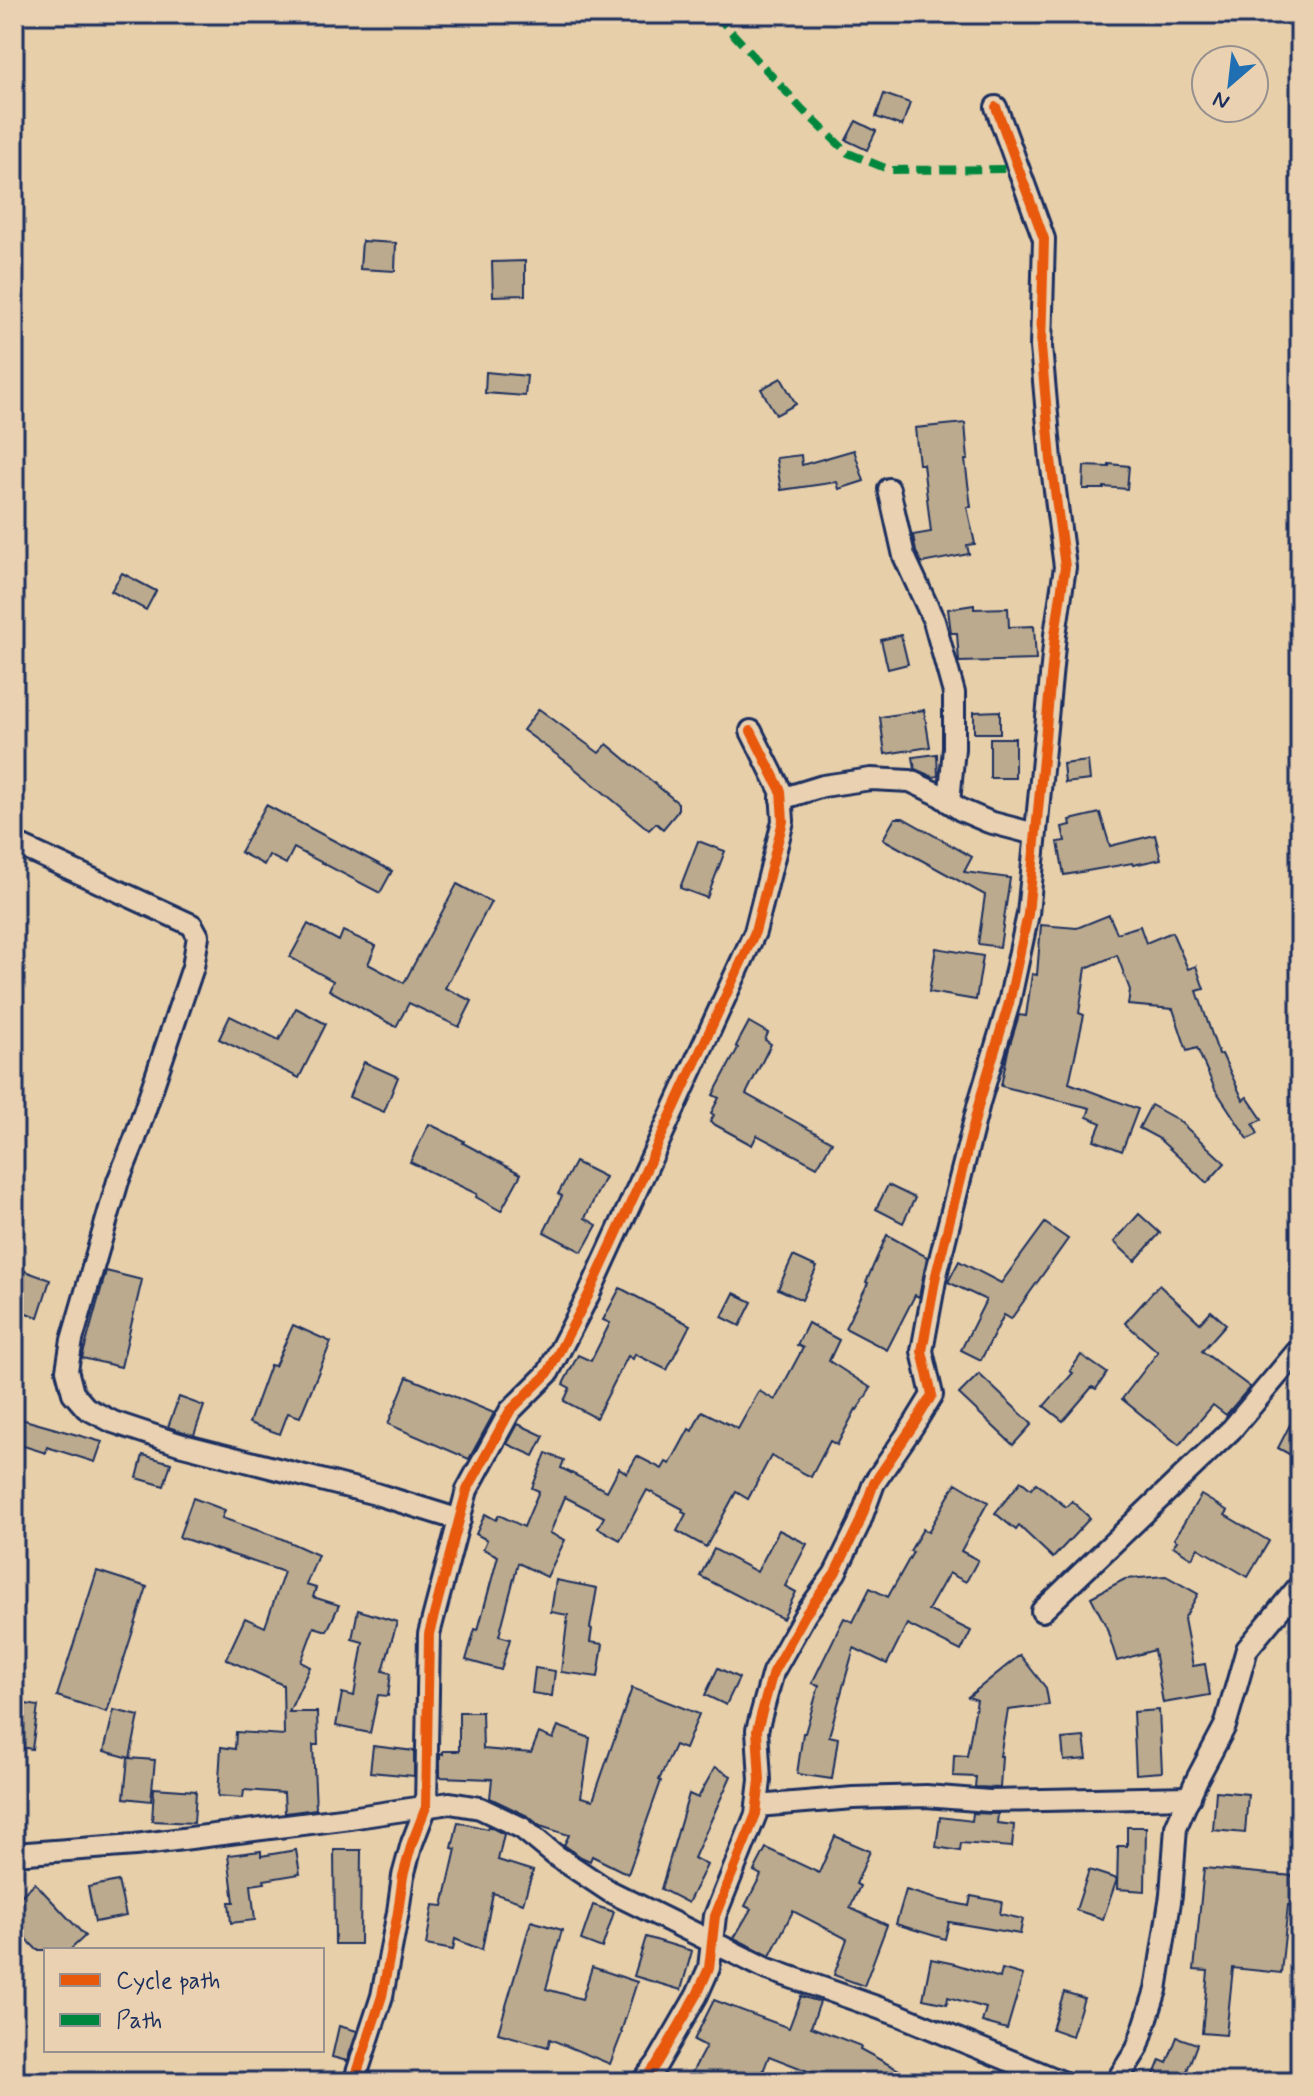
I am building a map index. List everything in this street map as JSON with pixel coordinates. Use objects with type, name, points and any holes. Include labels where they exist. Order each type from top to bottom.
[{"type":"street","points":[[643,2082],[657,2064],[697,1995],[709,1968],[715,1916],[756,1814],[760,1780],[757,1730],[773,1672],[805,1615],[835,1573],[859,1524],[874,1483],[932,1395],[922,1351],[936,1275],[979,1103],[1009,1003],[1028,914],[1055,635],[1065,567],[1041,347],[1044,239],[996,107]]},
{"type":"street","points":[[889,489],[904,556],[934,621],[954,693],[954,748],[949,802]]},
{"type":"street","points":[[354,2082],[382,1996],[403,1876],[426,1807],[429,1634],[467,1490],[510,1411],[548,1373],[588,1296],[755,932],[783,821],[781,791],[751,731]]},
{"type":"street","points":[[781,799],[823,786],[871,779],[910,781],[989,822],[1035,834]]},
{"type":"street","points":[[14,843],[192,925],[198,936],[193,967],[118,1181],[72,1340],[67,1370],[73,1393],[86,1408],[113,1422],[179,1444],[376,1494],[460,1520]]},
{"type":"street","points":[[1042,1611],[1232,1429],[1300,1348]]},
{"type":"street","points":[[1116,2082],[1137,2049],[1156,1990],[1171,1895],[1176,1827],[1225,1726],[1247,1649],[1300,1585]]},
{"type":"street","points":[[757,1806],[897,1796],[989,1801],[1190,1797]]},
{"type":"street","points":[[14,1854],[135,1845],[450,1803],[480,1808],[522,1828],[555,1855],[609,1891],[765,1968],[899,2015],[1062,2082]]},
{"type":"building","points":[[884,94],[910,103],[902,126],[876,117]]},
{"type":"building","points":[[856,121],[876,131],[867,150],[846,140]]},
{"type":"building","points":[[362,241],[396,243],[395,271],[360,269]]},
{"type":"building","points":[[525,261],[525,295],[493,296],[492,262]]},
{"type":"building","points":[[486,372],[527,376],[525,396],[485,393]]},
{"type":"building","points":[[781,378],[796,404],[776,415],[761,389]]},
{"type":"building","points":[[965,423],[968,460],[965,460],[971,507],[967,507],[975,544],[967,545],[969,554],[922,563],[913,535],[931,532],[923,464],[919,464],[915,428]]},
{"type":"building","points":[[854,450],[864,481],[839,489],[837,482],[781,490],[776,458],[801,455],[802,465]]},
{"type":"building","points":[[1109,464],[1129,466],[1127,489],[1083,489],[1084,466],[1109,467]]},
{"type":"building","points":[[122,573],[156,591],[146,610],[111,591]]},
{"type":"building","points":[[974,605],[974,609],[1008,608],[1009,627],[1034,626],[1036,660],[959,662],[957,633],[951,633],[948,609]]},
{"type":"building","points":[[901,635],[908,664],[888,669],[881,640]]},
{"type":"building","points":[[539,709],[599,753],[607,744],[678,803],[678,811],[663,829],[656,823],[649,830],[523,730]]},
{"type":"building","points":[[924,710],[930,747],[885,754],[880,717]]},
{"type":"building","points":[[1000,711],[1000,733],[974,733],[974,712]]},
{"type":"building","points":[[990,738],[1015,738],[1015,778],[990,778]]},
{"type":"building","points":[[937,754],[938,776],[933,777],[915,769],[913,757]]},
{"type":"building","points":[[1088,761],[1090,780],[1065,783],[1063,764]]},
{"type":"building","points":[[266,805],[392,871],[380,893],[294,848],[286,864],[269,855],[264,865],[240,852]]},
{"type":"building","points":[[1100,813],[1110,846],[1155,835],[1161,859],[1064,875],[1058,842],[1065,841],[1062,827],[1071,825],[1070,820]]},
{"type":"building","points":[[895,818],[903,818],[972,857],[964,872],[1010,878],[1000,947],[978,944],[985,895],[883,839]]},
{"type":"building","points":[[698,841],[725,851],[707,898],[680,888]]},
{"type":"building","points":[[457,884],[491,902],[445,988],[472,1001],[459,1027],[409,1003],[396,1027],[329,990],[333,981],[290,957],[308,924],[339,941],[343,931],[376,946],[368,964],[404,983]]},
{"type":"building","points":[[1109,915],[1117,933],[1140,926],[1146,943],[1172,932],[1188,969],[1196,966],[1204,989],[1197,991],[1219,1055],[1222,1054],[1243,1100],[1247,1097],[1262,1119],[1253,1124],[1258,1134],[1248,1139],[1215,1089],[1197,1048],[1187,1051],[1173,1009],[1128,1005],[1130,990],[1117,955],[1086,968],[1079,1013],[1084,1015],[1069,1083],[1138,1109],[1122,1151],[1094,1140],[1101,1123],[1087,1117],[1090,1108],[1001,1086],[1019,1015],[1026,1016],[1032,974],[1037,975],[1041,925],[1077,928]]},
{"type":"building","points":[[936,948],[983,956],[976,1000],[929,992]]},
{"type":"building","points":[[296,1008],[326,1024],[299,1078],[219,1039],[230,1016],[279,1040]]},
{"type":"building","points":[[749,1022],[768,1033],[765,1040],[771,1044],[746,1094],[832,1142],[817,1167],[757,1135],[752,1145],[710,1122],[719,1098],[713,1095]]},
{"type":"building","points":[[364,1062],[398,1077],[384,1112],[349,1097]]},
{"type":"building","points":[[1151,1105],[1178,1120],[1225,1163],[1207,1183],[1158,1138],[1139,1128]]},
{"type":"building","points":[[429,1124],[521,1174],[501,1211],[476,1197],[477,1194],[410,1162]]},
{"type":"building","points":[[575,1162],[605,1177],[585,1218],[597,1225],[582,1252],[544,1232],[562,1196],[558,1194]]},
{"type":"building","points":[[888,1185],[915,1198],[903,1223],[876,1209]]},
{"type":"building","points":[[1139,1214],[1160,1233],[1135,1261],[1114,1242]]},
{"type":"building","points":[[1045,1223],[1068,1239],[1011,1319],[1004,1315],[981,1360],[961,1350],[986,1300],[948,1282],[959,1261],[1001,1283]]},
{"type":"building","points":[[887,1235],[927,1257],[919,1297],[915,1295],[887,1350],[845,1328],[868,1283]]},
{"type":"building","points":[[793,1256],[817,1267],[802,1300],[778,1289]]},
{"type":"building","points":[[22,1270],[50,1280],[38,1317],[14,1309],[14,1292]]},
{"type":"building","points":[[106,1271],[142,1280],[121,1367],[82,1358]]},
{"type":"building","points":[[1159,1285],[1200,1323],[1211,1311],[1226,1324],[1202,1351],[1250,1387],[1226,1415],[1213,1405],[1179,1445],[1122,1399],[1158,1352],[1125,1323]]},
{"type":"building","points":[[620,1288],[690,1325],[667,1370],[635,1354],[633,1359],[628,1356],[596,1418],[564,1401],[570,1388],[563,1384],[578,1355],[591,1361],[610,1323],[603,1320]]},
{"type":"building","points":[[734,1293],[752,1302],[740,1326],[722,1317]]},
{"type":"building","points":[[808,1323],[839,1340],[829,1361],[871,1388],[837,1445],[830,1441],[811,1477],[771,1456],[748,1499],[736,1492],[706,1547],[677,1531],[686,1514],[682,1512],[683,1509],[647,1490],[620,1540],[598,1528],[604,1517],[565,1497],[550,1533],[565,1540],[547,1577],[518,1563],[499,1636],[510,1639],[501,1670],[466,1660],[475,1629],[478,1630],[498,1556],[483,1549],[487,1540],[476,1534],[485,1514],[496,1520],[499,1515],[524,1527],[539,1491],[532,1488],[546,1453],[564,1460],[561,1468],[607,1491],[619,1468],[627,1473],[637,1456],[662,1469],[666,1462],[670,1464],[702,1411],[738,1429],[759,1391],[775,1400],[803,1348],[797,1345]]},
{"type":"building","points":[[293,1325],[331,1342],[300,1417],[288,1413],[280,1434],[249,1423],[270,1365],[275,1366]]},
{"type":"building","points":[[1081,1355],[1107,1373],[1096,1389],[1092,1387],[1063,1421],[1044,1406],[1073,1373],[1070,1371]]},
{"type":"building","points":[[979,1374],[1032,1424],[1013,1445],[959,1394]]},
{"type":"building","points":[[407,1377],[494,1413],[469,1459],[388,1424]]},
{"type":"building","points":[[179,1397],[204,1406],[194,1435],[168,1427]]},
{"type":"building","points":[[1300,1405],[1300,1460],[1278,1448]]},
{"type":"building","points":[[14,1417],[102,1442],[95,1462],[47,1447],[46,1453],[14,1443]]},
{"type":"building","points":[[518,1424],[544,1436],[534,1456],[507,1444]]},
{"type":"building","points":[[143,1455],[171,1463],[164,1486],[137,1478]]},
{"type":"building","points":[[1021,1481],[1031,1489],[1036,1483],[1066,1507],[1072,1501],[1090,1518],[1053,1558],[1019,1526],[1016,1530],[995,1513]]},
{"type":"building","points":[[956,1483],[988,1502],[961,1551],[978,1560],[966,1582],[949,1573],[928,1610],[971,1631],[961,1651],[907,1624],[887,1664],[854,1648],[829,1736],[838,1738],[832,1779],[797,1774],[803,1733],[819,1685],[812,1683],[844,1618],[853,1622],[870,1588],[888,1597],[923,1529],[928,1532]]},
{"type":"building","points":[[1201,1495],[1228,1511],[1225,1515],[1269,1541],[1248,1577],[1198,1548],[1192,1558],[1173,1546],[1177,1541],[1174,1539]]},
{"type":"building","points":[[193,1498],[225,1510],[222,1518],[318,1555],[306,1585],[316,1588],[313,1597],[339,1605],[327,1631],[314,1627],[301,1662],[310,1667],[289,1712],[317,1712],[318,1745],[313,1745],[316,1809],[285,1813],[284,1793],[244,1790],[243,1798],[218,1796],[221,1747],[235,1749],[236,1732],[284,1735],[283,1685],[226,1659],[245,1618],[265,1627],[284,1572],[179,1537]]},
{"type":"building","points":[[779,1530],[807,1544],[785,1586],[796,1592],[783,1619],[700,1576],[714,1549],[757,1572]]},
{"type":"building","points":[[97,1571],[147,1587],[107,1712],[57,1696]]},
{"type":"building","points":[[1166,1576],[1198,1594],[1184,1619],[1193,1666],[1205,1664],[1210,1695],[1163,1703],[1154,1650],[1117,1661],[1106,1626],[1091,1597],[1125,1579]]},
{"type":"building","points":[[556,1580],[597,1588],[590,1642],[603,1644],[598,1677],[561,1672],[568,1615],[551,1612]]},
{"type":"building","points":[[358,1610],[397,1622],[383,1671],[391,1673],[388,1696],[378,1695],[370,1733],[336,1726],[342,1693],[354,1696],[363,1642],[352,1639]]},
{"type":"building","points":[[1020,1655],[1046,1688],[1049,1705],[1008,1710],[1000,1756],[1000,1788],[975,1787],[976,1777],[953,1776],[954,1755],[967,1756],[977,1700],[968,1697]]},
{"type":"building","points":[[535,1668],[555,1671],[552,1696],[532,1693]]},
{"type":"building","points":[[718,1668],[739,1678],[726,1705],[705,1695]]},
{"type":"building","points":[[632,1688],[699,1714],[685,1749],[675,1745],[659,1780],[628,1874],[592,1856],[590,1861],[581,1857],[564,1845],[569,1835],[540,1826],[528,1816],[490,1798],[492,1779],[440,1777],[440,1753],[459,1751],[459,1712],[482,1712],[483,1749],[531,1753],[539,1733],[553,1739],[558,1726],[590,1738],[581,1797],[593,1800]]},
{"type":"building","points":[[14,1702],[38,1706],[32,1749],[14,1746]]},
{"type":"building","points":[[114,1710],[139,1716],[130,1758],[104,1751]]},
{"type":"building","points":[[1159,1710],[1162,1772],[1136,1774],[1133,1712]]},
{"type":"building","points":[[1084,1737],[1087,1759],[1064,1761],[1062,1739]]},
{"type":"building","points":[[373,1746],[414,1751],[414,1776],[370,1772]]},
{"type":"building","points":[[128,1758],[155,1760],[151,1801],[124,1798]]},
{"type":"building","points":[[715,1767],[731,1776],[694,1858],[707,1865],[688,1903],[661,1889],[689,1794],[698,1798]]},
{"type":"building","points":[[154,1788],[196,1791],[194,1823],[152,1821]]},
{"type":"building","points":[[1216,1791],[1248,1794],[1245,1833],[1213,1830]]},
{"type":"building","points":[[973,1813],[998,1814],[997,1823],[1014,1825],[1012,1847],[961,1843],[960,1851],[936,1847],[940,1817],[972,1821]]},
{"type":"building","points":[[458,1822],[487,1829],[488,1826],[504,1834],[498,1860],[533,1871],[523,1903],[493,1893],[482,1950],[455,1939],[453,1950],[426,1945],[433,1905],[443,1906],[456,1849],[452,1848]]},
{"type":"building","points":[[1127,1827],[1146,1827],[1145,1891],[1117,1889],[1118,1846],[1127,1846]]},
{"type":"building","points":[[835,1836],[870,1851],[850,1908],[887,1925],[864,1986],[834,1975],[847,1939],[793,1911],[770,1956],[734,1938],[751,1909],[745,1906],[761,1875],[754,1871],[766,1848],[819,1873]]},
{"type":"building","points":[[296,1850],[300,1874],[251,1885],[255,1920],[231,1923],[229,1902],[234,1902],[228,1855],[261,1851],[261,1856]]},
{"type":"building","points":[[334,1850],[361,1850],[360,1944],[335,1944]]},
{"type":"building","points":[[1204,1868],[1293,1876],[1292,1905],[1288,1905],[1281,1973],[1233,1968],[1226,2035],[1202,2033],[1208,1971],[1194,1970]]},
{"type":"building","points":[[1089,1870],[1117,1879],[1103,1919],[1076,1910]]},
{"type":"building","points":[[118,1881],[126,1916],[95,1922],[88,1887]]},
{"type":"building","points":[[35,1883],[85,1936],[72,1948],[37,1950],[14,1926],[14,1902]]},
{"type":"building","points":[[906,1890],[969,1906],[971,1896],[1002,1902],[1000,1914],[1023,1919],[1020,1934],[949,1922],[945,1939],[896,1924]]},
{"type":"building","points":[[593,1905],[614,1912],[602,1948],[581,1940]]},
{"type":"building","points":[[531,1921],[562,1930],[546,1989],[582,1999],[592,1967],[637,1982],[610,2064],[550,2039],[548,2047],[498,2033]]},
{"type":"building","points":[[646,1937],[692,1951],[681,1990],[634,1976]]},
{"type":"building","points":[[931,1959],[1000,1978],[1002,1969],[1023,1975],[1007,2029],[982,2022],[986,2008],[948,1997],[947,2004],[923,1999]]},
{"type":"building","points":[[1064,1992],[1084,1998],[1072,2036],[1052,2029]]},
{"type":"building","points":[[801,1996],[820,2002],[811,2027],[861,2046],[860,2049],[921,2082],[818,2082],[818,2075],[769,2056],[759,2082],[687,2082],[706,2046],[694,2040],[714,2000],[789,2028]]},
{"type":"building","points":[[339,2026],[357,2031],[347,2061],[332,2057]]},
{"type":"building","points":[[1177,2037],[1197,2044],[1187,2071],[1212,2082],[1151,2082],[1160,2060],[1167,2063]]},
{"type":"marked path","points":[[715,14],[803,110],[848,153],[890,170],[1019,169]]},
{"type":"cycle path","points":[[643,2082],[657,2064],[697,1995],[709,1968],[715,1916],[756,1814],[760,1780],[757,1730],[773,1672],[805,1615],[835,1573],[859,1524],[874,1483],[932,1395],[922,1351],[936,1275],[979,1103],[1009,1003],[1028,914],[1055,635],[1065,567],[1041,347],[1044,239],[996,107]]},
{"type":"cycle path","points":[[354,2082],[382,1996],[403,1876],[426,1807],[429,1634],[467,1490],[510,1411],[548,1373],[588,1296],[755,932],[783,821],[781,791],[751,731]]}]
